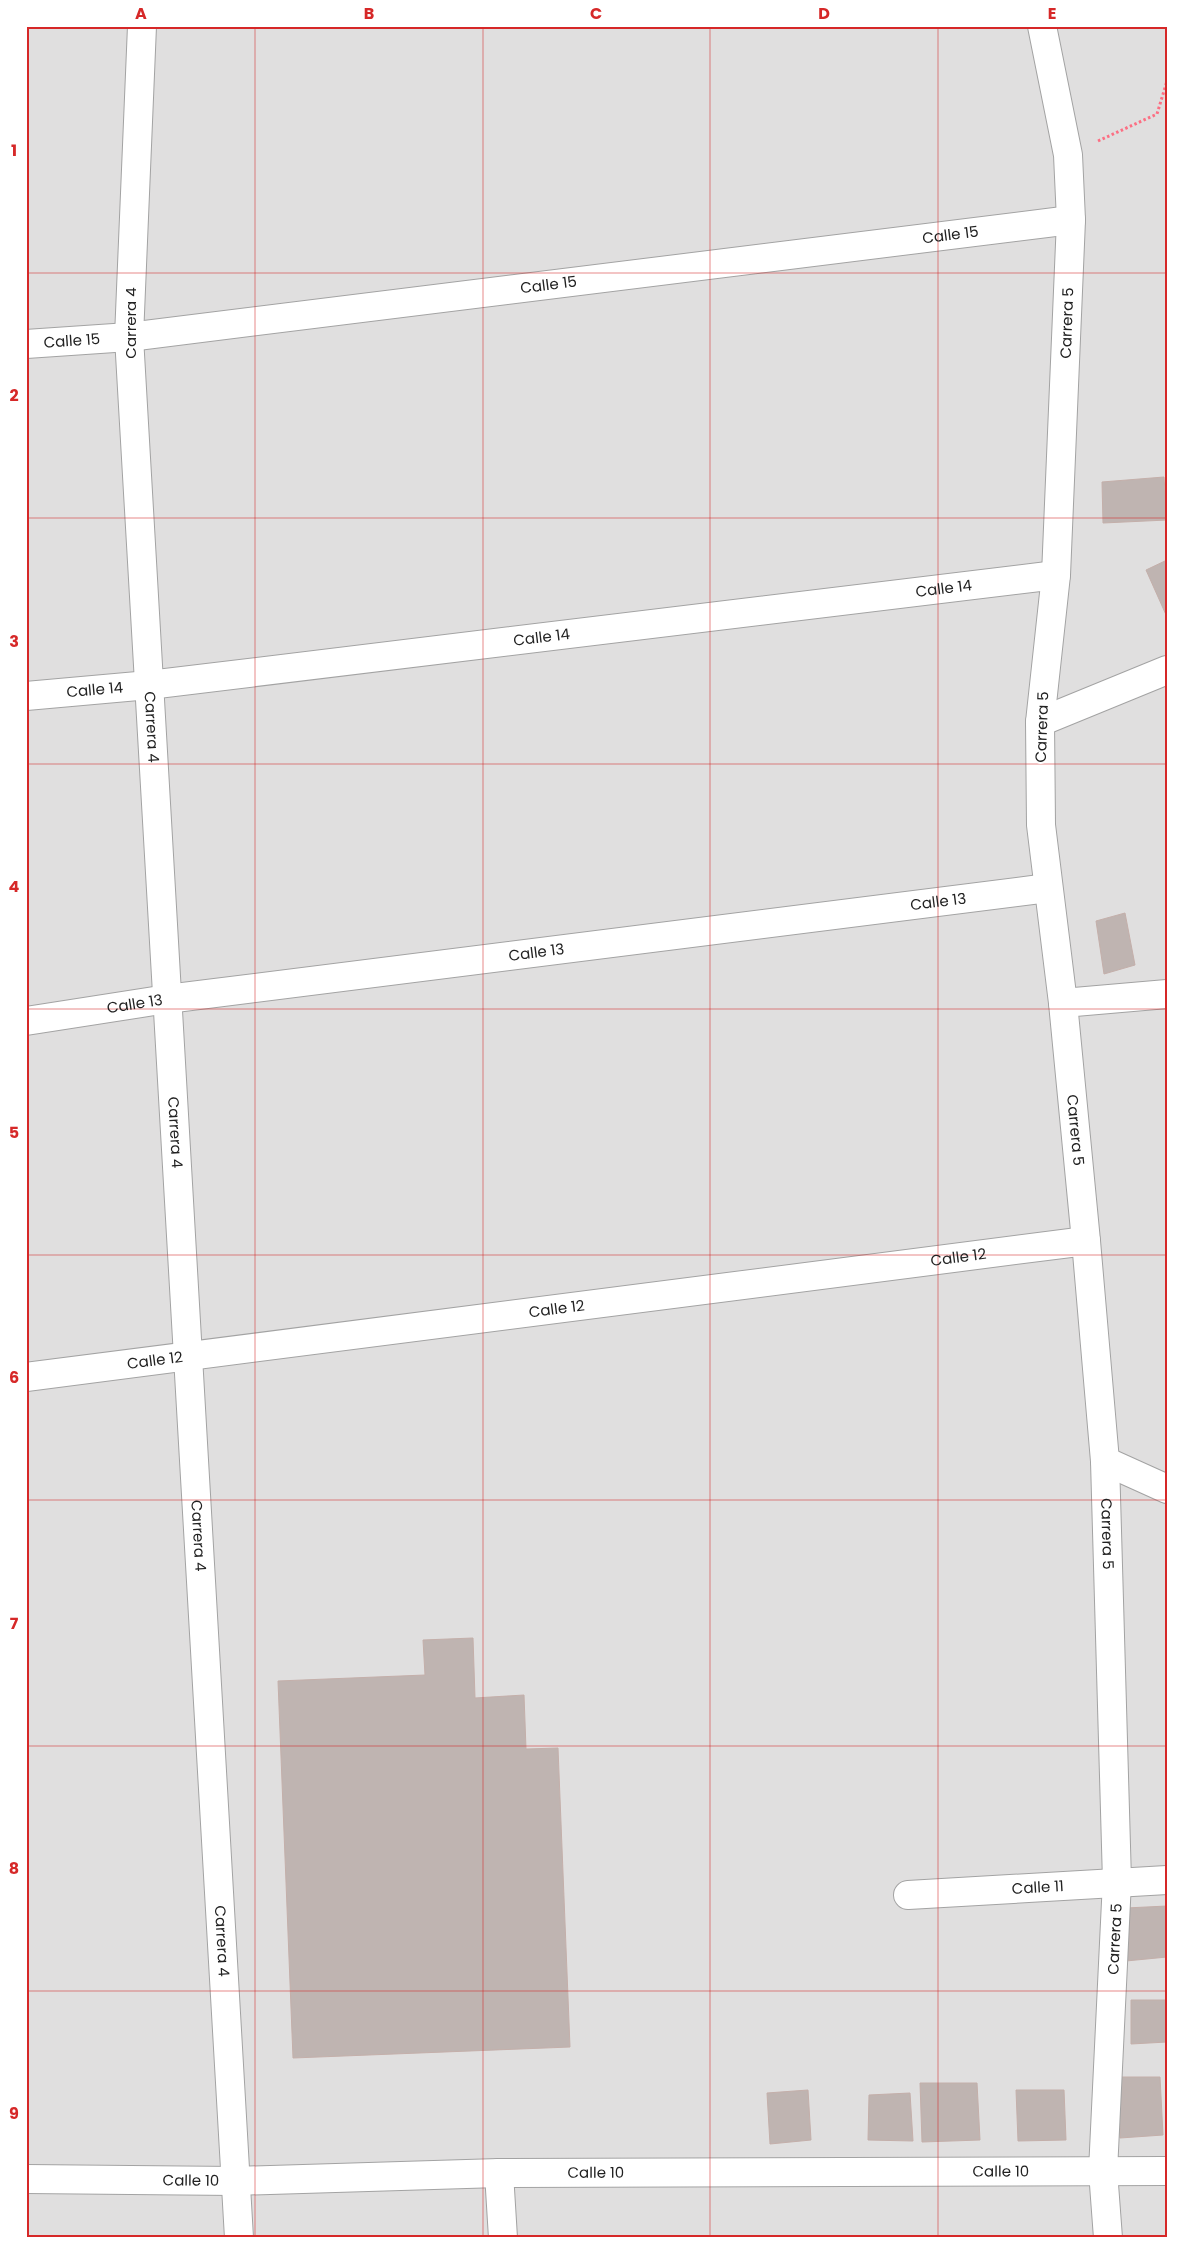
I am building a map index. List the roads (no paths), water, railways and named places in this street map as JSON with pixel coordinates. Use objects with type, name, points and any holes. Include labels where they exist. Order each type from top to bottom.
[{"type":"street","name":"Carrera 4","points":[[142,26],[129,337],[239,2238]]},
{"type":"street","name":"Carrera 5","points":[[1042,26],[1068,155],[1071,220],[1056,575],[1040,722],[1041,825],[1063,1003],[1105,1461],[1117,1881],[1103,2171],[1108,2238]]},
{"type":"street","name":"Calle 15","points":[[26,344],[129,337],[1071,220]]},
{"type":"street","name":"Calle 14","points":[[26,696],[149,685],[1056,575]]},
{"type":"street","points":[[1040,722],[1167,670]]},
{"type":"street","name":"Calle 13","points":[[26,1021],[167,999],[1048,888]]},
{"type":"street","points":[[1063,1003],[1167,994]]},
{"type":"street","name":"Calle 12","points":[[26,1376],[1086,1242]]},
{"type":"street","points":[[1105,1461],[1167,1489]]},
{"type":"street","name":"Calle 11","points":[[908,1895],[1117,1881],[1167,1880]]},
{"type":"street","name":"Calle 10","points":[[26,2179],[235,2181],[499,2173],[1167,2171]]},
{"type":"street","points":[[499,2173],[503,2238]]}]
